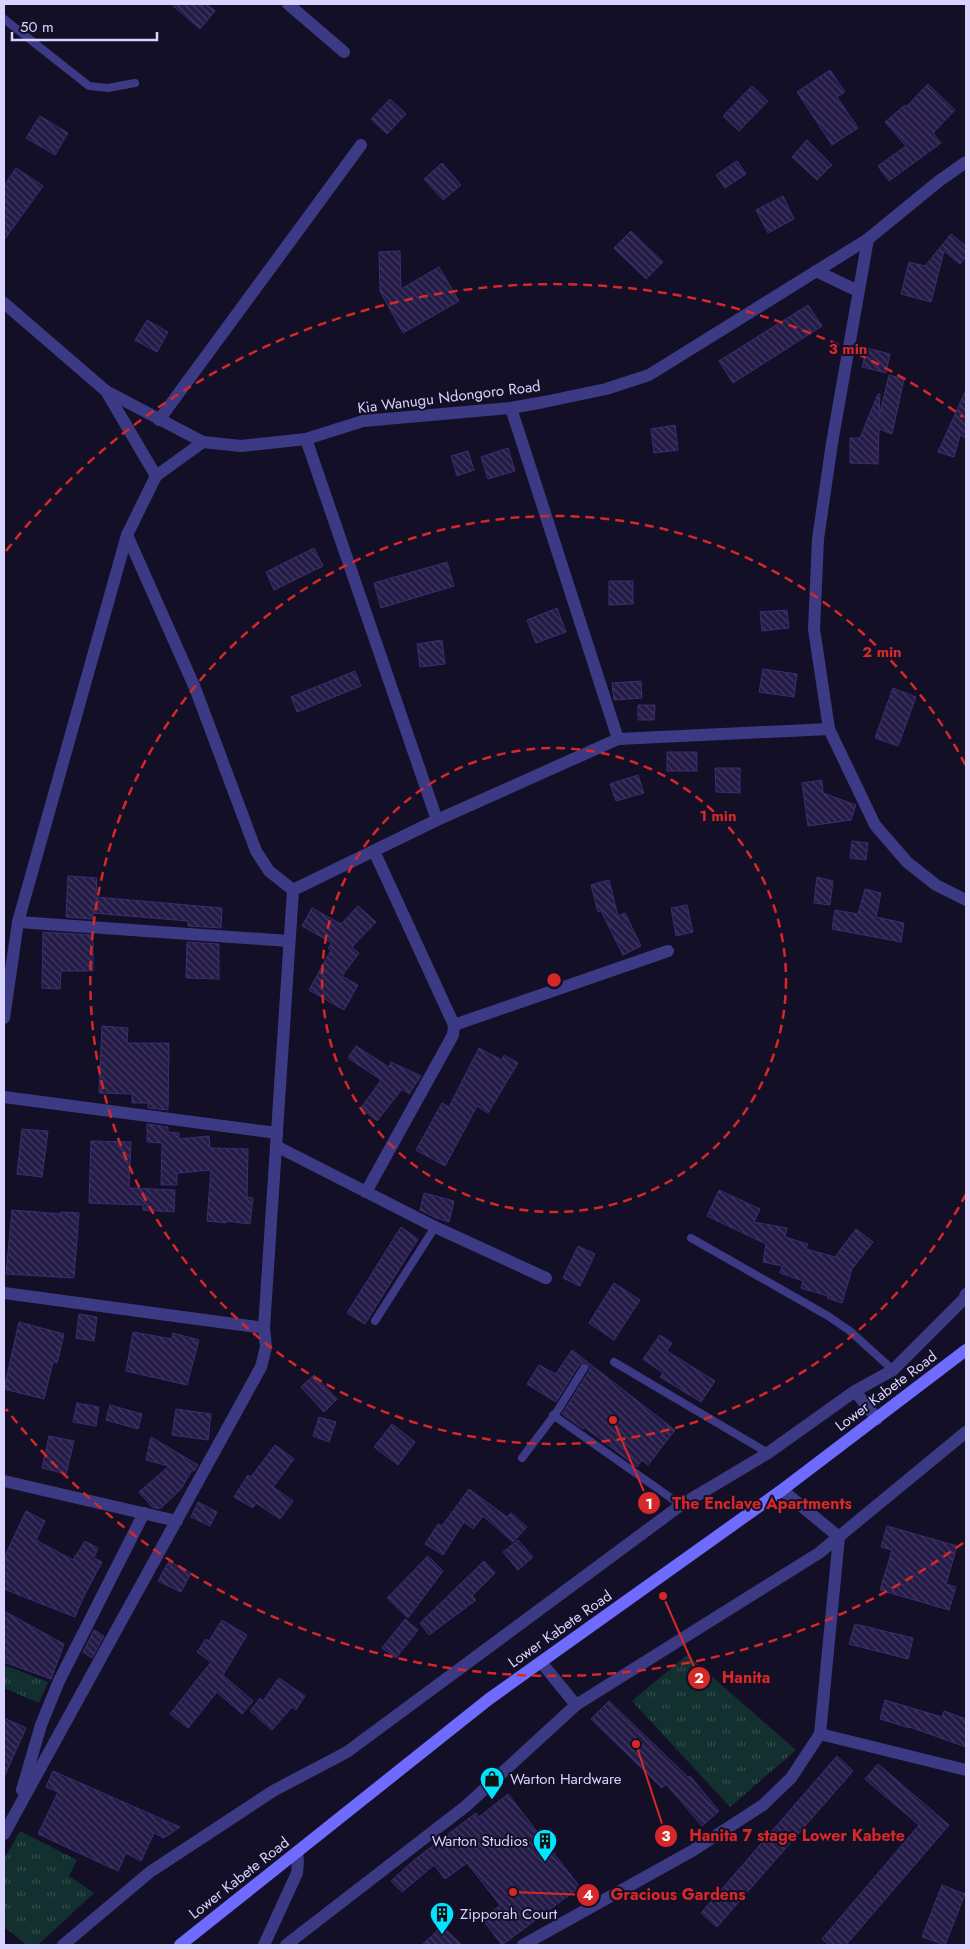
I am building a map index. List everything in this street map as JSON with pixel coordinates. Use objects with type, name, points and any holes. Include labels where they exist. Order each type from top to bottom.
[{"type":"main road","name":"Lower Kabete Road","points":[[180,1945],[490,1699],[782,1490],[966,1350]]},
{"type":"street","points":[[288,4],[344,52]]},
{"type":"street","points":[[159,420],[361,145]]},
{"type":"street","name":"Kia Wanugu Ndongoro Road","points":[[4,303],[106,391],[203,442],[241,446],[306,438],[363,421],[511,408],[606,389],[649,375],[868,239],[938,181],[966,162]]},
{"type":"street","points":[[868,239],[832,443],[818,539],[814,630],[829,729],[875,825],[907,862],[936,885],[966,900]]},
{"type":"street","points":[[816,271],[858,291]]},
{"type":"street","points":[[106,391],[156,476]]},
{"type":"street","points":[[511,408],[618,739]]},
{"type":"street","points":[[306,438],[437,820]]},
{"type":"street","points":[[4,1018],[18,922],[127,535],[156,476],[203,442]]},
{"type":"street","points":[[127,535],[195,688],[256,851],[268,871],[293,890]]},
{"type":"street","points":[[293,890],[437,820],[618,739],[829,729]]},
{"type":"street","points":[[366,1192],[453,1035],[454,1024],[374,851]]},
{"type":"street","points":[[4,1834],[261,1367],[266,1347],[264,1328],[293,890]]},
{"type":"street","points":[[18,922],[289,942]]},
{"type":"street","points":[[454,1024],[668,951]]},
{"type":"street","points":[[4,1097],[277,1132]]},
{"type":"street","points":[[276,1146],[435,1227],[546,1278]]},
{"type":"street","points":[[4,1293],[264,1328]]},
{"type":"street","points":[[63,1945],[150,1872],[273,1792],[346,1752],[681,1505],[768,1453],[855,1391],[893,1370],[964,1299],[966,1294]]},
{"type":"street","points":[[855,1391],[877,1419]]},
{"type":"street","points":[[286,1945],[466,1806],[576,1706],[819,1552],[966,1432]]},
{"type":"street","points":[[4,1481],[177,1521]]},
{"type":"street","points":[[782,1490],[839,1537]]},
{"type":"street","points":[[15,1814],[41,1725],[59,1681],[144,1513]]},
{"type":"street","points":[[523,1945],[692,1851],[763,1805],[791,1778],[820,1734],[839,1537]]},
{"type":"street","points":[[541,1662],[576,1706]]},
{"type":"street","points":[[820,1734],[966,1770]]},
{"type":"street","points":[[264,1945],[296,1873],[297,1852]]},
{"type":"lane","points":[[4,19],[89,86],[108,88],[135,83]]},
{"type":"lane","points":[[375,1321],[435,1227]]},
{"type":"lane","points":[[691,1238],[828,1316],[850,1331],[893,1370]]},
{"type":"lane","points":[[614,1362],[768,1453]]},
{"type":"lane","points":[[522,1458],[584,1368]]},
{"type":"lane","points":[[553,1415],[681,1505]]},
{"type":"green space","points":[[687,1655],[796,1750],[730,1807],[632,1701]]},
{"type":"green space","points":[[4,1665],[48,1682],[39,1703],[4,1688]]},
{"type":"green space","points":[[20,1831],[77,1860],[69,1876],[94,1893],[38,1945],[27,1945],[4,1927],[4,1859]]},
{"type":"building","points":[[171,4],[206,4],[215,11],[200,29]]},
{"type":"building","points":[[830,70],[845,92],[837,97],[858,128],[832,145],[797,92]]},
{"type":"building","points":[[928,84],[955,110],[933,133],[941,143],[889,181],[878,166],[906,146],[885,122],[905,105],[906,107]]},
{"type":"building","points":[[752,86],[768,101],[739,131],[723,116]]},
{"type":"building","points":[[390,99],[406,114],[387,134],[371,119]]},
{"type":"building","points":[[40,116],[68,133],[55,155],[26,138]]},
{"type":"building","points":[[807,140],[832,165],[817,180],[792,157]]},
{"type":"building","points":[[737,161],[746,174],[725,188],[716,175]]},
{"type":"building","points":[[442,163],[461,185],[443,200],[424,179]]},
{"type":"building","points":[[16,168],[43,186],[4,240],[4,186]]},
{"type":"building","points":[[783,196],[794,219],[768,233],[756,210]]},
{"type":"building","points":[[631,231],[663,262],[646,279],[614,248]]},
{"type":"building","points":[[951,234],[966,246],[966,256],[960,264],[944,251],[931,302],[901,294],[909,262],[925,266]]},
{"type":"building","points":[[400,251],[401,289],[439,267],[459,301],[403,333],[380,291],[379,252]]},
{"type":"building","points":[[808,305],[822,326],[733,383],[719,361]]},
{"type":"building","points":[[147,320],[168,332],[157,352],[135,340]]},
{"type":"building","points":[[867,348],[890,354],[886,373],[862,367]]},
{"type":"building","points":[[889,375],[904,379],[892,434],[879,429],[878,464],[850,463],[850,438],[860,438],[878,394],[880,394],[879,417]]},
{"type":"building","points":[[966,390],[966,438],[960,435],[954,457],[938,452]]},
{"type":"building","points":[[675,425],[678,450],[654,453],[651,429]]},
{"type":"building","points":[[508,448],[515,471],[488,479],[481,457]]},
{"type":"building","points":[[468,451],[474,470],[457,476],[451,456]]},
{"type":"building","points":[[314,548],[323,566],[274,590],[266,572]]},
{"type":"building","points":[[447,562],[454,586],[381,608],[374,583]]},
{"type":"building","points":[[609,581],[633,581],[633,604],[609,605]]},
{"type":"building","points":[[557,608],[566,632],[536,643],[527,620]]},
{"type":"building","points":[[787,610],[789,628],[762,631],[760,612]]},
{"type":"building","points":[[442,640],[445,664],[420,667],[417,644]]},
{"type":"building","points":[[763,669],[797,674],[794,697],[759,692]]},
{"type":"building","points":[[355,671],[361,686],[297,712],[291,697]]},
{"type":"building","points":[[641,681],[642,698],[614,700],[612,683]]},
{"type":"building","points":[[893,688],[916,697],[898,746],[875,738]]},
{"type":"building","points":[[638,705],[655,705],[654,720],[638,720]]},
{"type":"building","points":[[667,752],[697,752],[697,771],[667,771]]},
{"type":"building","points":[[715,768],[740,768],[740,793],[716,792]]},
{"type":"building","points":[[638,775],[644,793],[616,801],[610,784]]},
{"type":"building","points":[[822,780],[823,793],[856,805],[851,820],[808,826],[802,783]]},
{"type":"building","points":[[852,841],[868,843],[866,860],[850,858]]},
{"type":"building","points":[[68,876],[97,878],[96,897],[222,908],[221,928],[188,926],[188,921],[93,913],[93,919],[66,917]]},
{"type":"building","points":[[817,877],[833,881],[830,905],[814,903]]},
{"type":"building","points":[[609,880],[618,916],[625,913],[641,946],[623,955],[601,911],[598,912],[591,885]]},
{"type":"building","points":[[865,889],[881,893],[876,917],[904,923],[901,942],[832,929],[835,910],[858,914]]},
{"type":"building","points":[[687,905],[693,932],[676,936],[671,908]]},
{"type":"building","points":[[358,906],[376,922],[352,947],[359,953],[342,976],[358,985],[344,1010],[309,990],[331,950],[328,948],[332,943],[302,926],[312,908],[341,924]]},
{"type":"building","points":[[43,932],[93,935],[93,971],[61,971],[60,989],[42,988]]},
{"type":"building","points":[[187,942],[219,944],[219,979],[186,978]]},
{"type":"building","points":[[102,1026],[128,1028],[127,1043],[169,1043],[168,1110],[148,1108],[148,1103],[132,1103],[132,1094],[99,1093]]},
{"type":"building","points":[[356,1046],[389,1067],[391,1062],[421,1076],[409,1094],[402,1089],[377,1121],[361,1108],[381,1080],[348,1058]]},
{"type":"building","points":[[479,1048],[502,1060],[504,1055],[518,1063],[488,1113],[477,1106],[445,1166],[416,1150],[442,1103],[449,1107]]},
{"type":"building","points":[[147,1124],[168,1127],[168,1132],[179,1133],[179,1139],[209,1136],[210,1148],[248,1149],[247,1197],[253,1198],[250,1224],[207,1221],[211,1170],[177,1173],[177,1185],[161,1185],[162,1143],[147,1142]]},
{"type":"building","points":[[22,1129],[48,1131],[42,1177],[17,1174]]},
{"type":"building","points":[[91,1141],[131,1142],[129,1188],[175,1190],[174,1212],[143,1210],[143,1205],[89,1203]]},
{"type":"building","points":[[719,1190],[760,1209],[754,1222],[787,1228],[785,1237],[808,1244],[806,1249],[835,1257],[856,1229],[873,1242],[852,1269],[842,1303],[827,1298],[828,1296],[801,1288],[803,1281],[780,1273],[782,1266],[763,1262],[766,1244],[707,1216]]},
{"type":"building","points":[[424,1193],[454,1201],[449,1222],[420,1210]]},
{"type":"building","points":[[12,1210],[61,1214],[61,1212],[79,1213],[74,1278],[6,1274]]},
{"type":"building","points":[[401,1227],[418,1239],[365,1324],[347,1313]]},
{"type":"building","points":[[578,1246],[595,1254],[580,1286],[563,1278]]},
{"type":"building","points":[[614,1283],[640,1300],[614,1340],[589,1323]]},
{"type":"building","points":[[79,1314],[97,1317],[94,1341],[76,1338]]},
{"type":"building","points":[[19,1322],[64,1334],[57,1363],[53,1362],[44,1399],[4,1389]]},
{"type":"building","points":[[133,1332],[172,1339],[173,1333],[199,1340],[187,1385],[126,1371]]},
{"type":"building","points":[[660,1335],[672,1343],[667,1351],[715,1381],[701,1402],[660,1377],[663,1373],[643,1359]]},
{"type":"building","points":[[572,1350],[675,1430],[648,1465],[642,1460],[637,1467],[584,1427],[583,1429],[562,1414],[589,1371],[590,1368],[587,1364],[584,1362],[579,1365],[556,1402],[527,1384],[539,1365],[556,1374]]},
{"type":"building","points":[[314,1375],[337,1399],[324,1412],[301,1387]]},
{"type":"building","points":[[77,1403],[99,1407],[96,1426],[73,1422]]},
{"type":"building","points":[[110,1405],[142,1414],[138,1429],[106,1420]]},
{"type":"building","points":[[176,1409],[211,1414],[208,1440],[172,1435]]},
{"type":"building","points":[[319,1417],[336,1422],[329,1442],[313,1436]]},
{"type":"building","points":[[392,1424],[415,1442],[398,1465],[374,1447]]},
{"type":"building","points":[[49,1436],[74,1441],[66,1474],[42,1468]]},
{"type":"building","points":[[151,1437],[198,1465],[194,1471],[192,1470],[181,1489],[160,1509],[152,1507],[139,1492],[169,1466],[146,1460]]},
{"type":"building","points":[[275,1445],[294,1459],[273,1487],[293,1501],[280,1519],[256,1503],[253,1508],[234,1497],[248,1475],[251,1477]]},
{"type":"building","points":[[469,1489],[507,1517],[511,1513],[527,1527],[513,1542],[483,1516],[473,1529],[464,1522],[443,1555],[425,1544],[438,1524],[442,1526]]},
{"type":"building","points":[[198,1502],[217,1512],[210,1526],[191,1517]]},
{"type":"building","points":[[26,1511],[45,1521],[36,1540],[73,1560],[85,1541],[98,1548],[94,1558],[102,1562],[75,1617],[4,1589],[4,1558]]},
{"type":"building","points":[[887,1526],[957,1546],[946,1584],[956,1587],[949,1610],[880,1590],[892,1550],[881,1547]]},
{"type":"building","points":[[518,1540],[533,1557],[518,1570],[503,1552]]},
{"type":"building","points":[[428,1556],[443,1571],[408,1618],[387,1598]]},
{"type":"building","points":[[169,1561],[191,1573],[181,1592],[158,1581]]},
{"type":"building","points":[[484,1561],[495,1573],[472,1596],[476,1600],[429,1635],[420,1623]]},
{"type":"building","points":[[4,1611],[64,1644],[51,1679],[4,1662]]},
{"type":"building","points":[[405,1619],[418,1630],[396,1658],[382,1648]]},
{"type":"building","points":[[222,1620],[247,1635],[223,1675],[253,1701],[242,1714],[217,1692],[188,1728],[170,1714],[211,1662],[197,1652],[206,1639],[209,1641]]},
{"type":"building","points":[[855,1624],[913,1638],[908,1659],[849,1644]]},
{"type":"building","points":[[94,1630],[104,1636],[92,1658],[83,1652]]},
{"type":"building","points":[[279,1678],[305,1696],[296,1710],[292,1707],[272,1730],[250,1711],[260,1698],[263,1701]]},
{"type":"building","points":[[885,1700],[942,1717],[944,1711],[966,1719],[966,1747],[910,1727],[880,1719]]},
{"type":"building","points":[[609,1701],[688,1777],[690,1776],[719,1811],[702,1826],[666,1784],[662,1788],[591,1719]]},
{"type":"building","points":[[4,1718],[26,1728],[4,1777]]},
{"type":"building","points":[[837,1756],[853,1771],[717,1927],[701,1913]]},
{"type":"building","points":[[878,1764],[949,1825],[846,1945],[829,1945],[822,1939],[919,1825],[865,1779]]},
{"type":"building","points":[[53,1771],[180,1827],[164,1838],[154,1833],[141,1861],[126,1853],[118,1871],[38,1834],[58,1792],[46,1787]]},
{"type":"building","points":[[508,1794],[580,1887],[502,1945],[483,1920],[500,1905],[467,1863],[445,1879],[434,1865],[402,1892],[391,1881],[414,1860],[476,1813],[479,1817]]},
{"type":"building","points":[[942,1885],[965,1894],[945,1945],[922,1937]]},
{"type":"building","name":"Zipporah Court","points":[[442,1926],[462,1945],[422,1945]]},
{"type":"place","name":"The Enclave Apartments","points":[[613,1420]]},
{"type":"place","name":"Hanita","points":[[663,1596]]},
{"type":"place","name":"Hanita 7 stage Lower Kabete","points":[[636,1744]]},
{"type":"place","name":"Warton Hardware","points":[[492,1800]]},
{"type":"place","name":"Warton Studios","points":[[545,1862]]},
{"type":"place","name":"Gracious Gardens","points":[[513,1892]]},
{"type":"place","name":"Zipporah Court","points":[[442,1935]]}]
